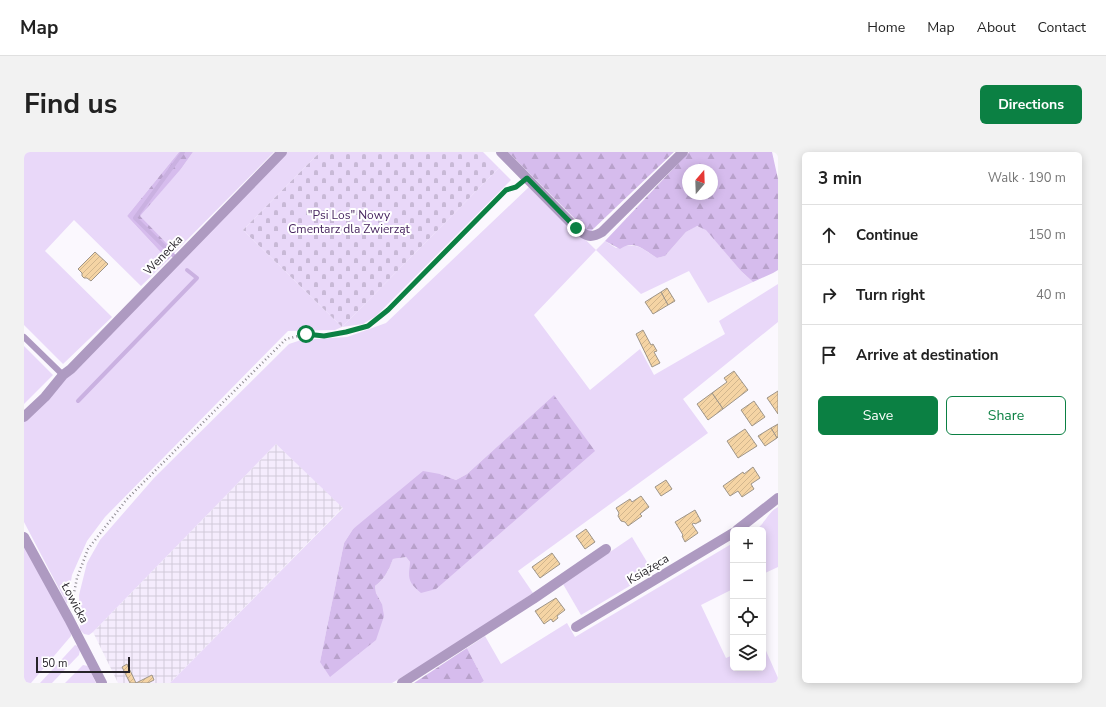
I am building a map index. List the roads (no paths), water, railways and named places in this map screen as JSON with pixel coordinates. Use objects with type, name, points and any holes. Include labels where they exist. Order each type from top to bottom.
[{"type":"street","name":"Wenecka","points":[[24,417],[45,397],[63,375],[76,364],[282,152]]},
{"type":"street","points":[[501,152],[576,228],[586,236],[595,236],[602,232],[683,152]]},
{"type":"street","points":[[741,527],[778,498]]},
{"type":"street","name":"Książęca","points":[[576,627],[730,534]]},
{"type":"street","name":"Łowicka","points":[[24,537],[102,683]]},
{"type":"street","points":[[402,683],[534,599],[606,549]]},
{"type":"lane","points":[[24,337],[63,375]]},
{"type":"waterway","points":[[175,257],[135,218],[183,152]]},
{"type":"waterway","points":[[78,401],[197,278],[187,270]]},
{"type":"park label","name":"\"Psi Los\" Nowy Cmentarz dla Zwierząt","points":[[349,222]]}]
